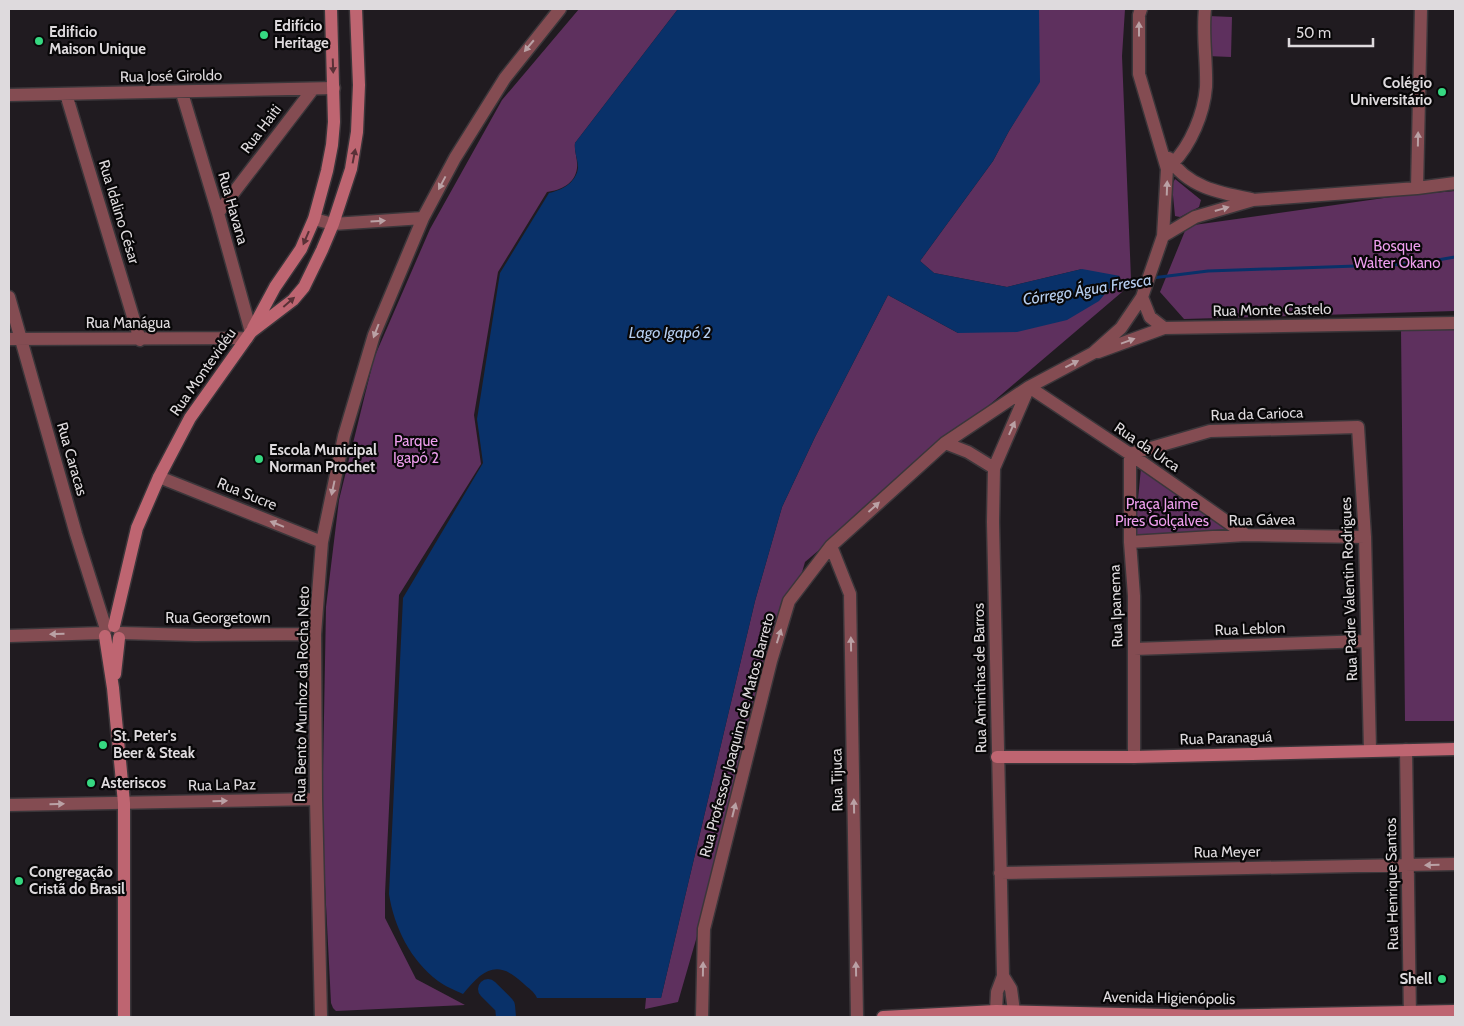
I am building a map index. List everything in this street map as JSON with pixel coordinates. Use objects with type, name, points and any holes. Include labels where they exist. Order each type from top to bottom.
[{"type":"street","points":[[249,335],[275,287],[301,249],[314,219],[332,145],[334,122],[331,9]]},
{"type":"street","name":"Rua Montevidéu","points":[[124,1017],[124,803],[113,688],[111,633],[137,528],[190,418],[249,335],[293,300],[304,287],[333,224],[346,187],[356,149],[359,85],[356,9]]},
{"type":"street","name":"Rua Bento Munhoz da Rocha Neto","points":[[321,1017],[316,799],[315,634],[322,542],[344,436],[374,335],[423,218],[455,158],[505,78],[560,9]]},
{"type":"street","name":"Rua Professor Joaquim de Matos Barreto","points":[[702,1017],[704,929],[771,660],[789,601],[831,546],[945,443],[1028,387],[1093,353],[1121,328],[1142,296],[1161,242],[1167,169],[1139,74],[1139,15],[1141,9]]},
{"type":"street","points":[[1172,164],[1180,156],[1192,134],[1200,114],[1206,88],[1205,9]]},
{"type":"street","points":[[1417,188],[1421,9]]},
{"type":"street","name":"Rua José Giroldo","points":[[9,95],[182,93],[334,88]]},
{"type":"street","name":"Rua Haiti","points":[[218,213],[313,89]]},
{"type":"street","name":"Rua Havana","points":[[182,93],[218,213],[249,335]]},
{"type":"street","name":"Rua Idalino César","points":[[66,94],[140,340]]},
{"type":"street","points":[[1160,144],[1172,164],[1202,186],[1212,191],[1253,200]]},
{"type":"street","points":[[1161,242],[1195,217],[1253,200],[1417,188],[1455,183]]},
{"type":"street","points":[[314,219],[333,224],[423,218]]},
{"type":"street","points":[[1142,296],[1150,316],[1164,328]]},
{"type":"street","name":"Rua Caracas","points":[[9,297],[15,340],[76,534],[111,633]]},
{"type":"street","name":"Rua Monte Castelo","points":[[1093,353],[1164,328],[1455,322]]},
{"type":"street","name":"Rua Manágua","points":[[15,340],[140,340],[249,335]]},
{"type":"street","name":"Rua da Urca","points":[[1028,387],[1130,454],[1246,536]]},
{"type":"street","name":"Rua Aminthas de Barros","points":[[996,1014],[997,992],[1003,976],[993,522],[994,468],[1028,387]]},
{"type":"street","name":"Rua da Carioca","points":[[1130,454],[1210,431],[1358,427]]},
{"type":"street","name":"Rua Padre Valentin Rodrigues","points":[[1358,427],[1365,537],[1370,750]]},
{"type":"street","points":[[945,443],[968,452],[994,468]]},
{"type":"street","name":"Rua Ipanema","points":[[1130,454],[1130,542],[1134,596],[1134,757]]},
{"type":"street","name":"Rua Sucre","points":[[160,477],[322,542]]},
{"type":"street","name":"Rua Gávea","points":[[1130,542],[1246,536],[1365,537]]},
{"type":"street","name":"Rua Tijuca","points":[[831,546],[850,594],[857,1017]]},
{"type":"street","name":"Rua Georgetown","points":[[9,636],[111,633],[195,635],[315,634]]},
{"type":"street","name":"Rua Leblon","points":[[1134,649],[1367,641]]},
{"type":"street","name":"Rua Paranaguá","points":[[998,757],[1134,757],[1455,749]]},
{"type":"street","name":"Rua Henrique Santos","points":[[1406,750],[1410,1015]]},
{"type":"street","name":"Rua La Paz","points":[[9,805],[316,799]]},
{"type":"street","name":"Rua Meyer","points":[[1000,873],[1455,864]]},
{"type":"street","name":"Rua Aminthas de Barros","points":[[1003,976],[1011,989],[1014,1014]]},
{"type":"street","name":"Avenida Higienópolis","points":[[883,1017],[996,1014],[1410,1015],[1455,1011]]},
{"type":"green space","name":"Parque Igapó 2","points":[[579,9],[678,9],[575,143],[576,174],[562,188],[547,192],[498,272],[474,415],[481,464],[399,595],[385,918],[416,979],[465,1005],[336,1011],[331,1003],[322,826],[326,607],[339,500],[374,358],[430,229],[502,100]]},
{"type":"green space","points":[[1039,9],[1125,9],[1122,56],[1131,279],[1122,292],[805,562],[678,1002],[645,1009],[646,998],[661,998],[755,601],[782,507],[815,437],[888,295],[958,333],[1082,269],[1007,287],[934,273],[920,261],[993,161],[1039,82]]},
{"type":"green space","points":[[1208,16],[1232,17],[1231,57],[1207,56]]},
{"type":"green space","points":[[1175,179],[1201,200],[1199,207],[1180,217],[1175,216],[1172,185]]},
{"type":"green space","name":"Bosque Walter Okano","points":[[1455,191],[1455,311],[1184,319],[1160,292],[1187,226],[1398,196]]},
{"type":"green space","points":[[1401,329],[1455,329],[1455,721],[1405,721]]},
{"type":"green space","name":"Praça Jaime Pires Golçalves","points":[[1141,468],[1235,531],[1134,540]]},
{"type":"water","name":"Lago Igapó 2","points":[[678,9],[1039,9],[1040,82],[1009,131],[993,161],[920,261],[934,273],[1007,287],[1082,269],[1120,276],[1099,301],[1067,320],[1017,332],[958,333],[888,295],[815,437],[782,507],[755,601],[661,998],[537,998],[533,992],[514,976],[498,969],[484,973],[463,994],[438,981],[420,964],[400,931],[391,906],[389,894],[403,598],[483,463],[477,419],[500,273],[549,193],[568,185],[577,173],[575,143]]},
{"type":"waterway","name":"Córrego Água Fresca","points":[[1152,278],[1208,271],[1414,264],[1455,257]]},
{"type":"waterway","name":"Córrego Água Fresca","points":[[1113,283],[1144,279]]},
{"type":"waterway","points":[[488,989],[505,1006],[506,1017]]},
{"type":"place","name":"Edifício Heritage","points":[[264,35]]},
{"type":"place","name":"Edificio Maison Unique","points":[[39,41]]},
{"type":"place","name":"Colégio Universitário","points":[[1442,92]]},
{"type":"place","name":"Escola Municipal Norman Prochet","points":[[259,459]]},
{"type":"place","name":"St. Peter's Beer & Steak","points":[[103,745]]},
{"type":"place","name":"Asteriscos","points":[[91,783]]},
{"type":"place","name":"Congregação Cristã do Brasil","points":[[19,881]]},
{"type":"place","name":"Shell","points":[[1442,979]]}]
